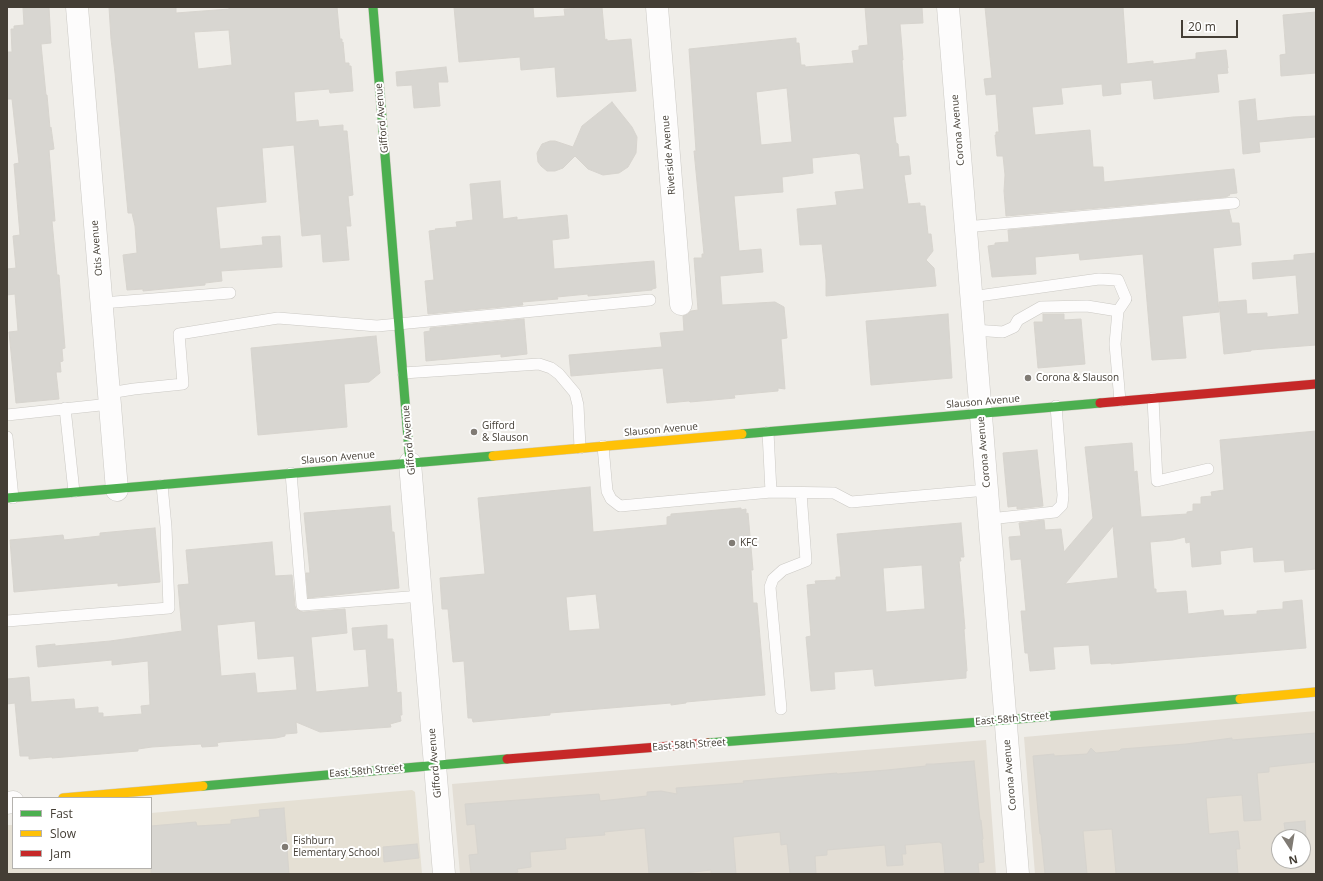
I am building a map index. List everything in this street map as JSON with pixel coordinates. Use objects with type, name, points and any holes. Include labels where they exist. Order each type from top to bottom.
[{"type":"street","name":"Otis Avenue","points":[[77,7],[117,490]]},
{"type":"street","name":"Gifford Avenue","points":[[373,7],[444,874]]},
{"type":"street","name":"Riverside Avenue","points":[[657,7],[681,304]]},
{"type":"street","name":"Corona Avenue","points":[[948,7],[1018,874]]},
{"type":"street","name":"Slauson Avenue","points":[[10,498],[74,492],[117,490],[291,473],[1316,384]]},
{"type":"street","name":"East 58th Street","points":[[74,797],[435,765],[1006,720],[1316,692]]},
{"type":"lane","points":[[965,227],[1234,203]]},
{"type":"lane","points":[[971,297],[1099,279],[1118,280],[1126,299],[1118,311],[1115,344],[1120,401]]},
{"type":"lane","points":[[102,303],[230,292]]},
{"type":"lane","points":[[7,414],[65,408],[109,398],[134,389],[183,384],[179,334],[278,318],[377,326],[650,300]]},
{"type":"lane","points":[[974,330],[1003,332],[1014,327],[1018,320],[1042,307],[1087,306],[1118,311]]},
{"type":"lane","points":[[403,373],[539,364],[551,368],[559,374],[575,393],[578,405],[580,448]]},
{"type":"lane","points":[[1153,398],[1157,482],[1208,469]]},
{"type":"lane","points":[[989,519],[1055,512],[1062,505],[1063,495],[1056,406]]},
{"type":"lane","points":[[65,408],[74,492]]},
{"type":"lane","points":[[768,432],[771,492]]},
{"type":"lane","points":[[7,437],[10,498]]},
{"type":"lane","points":[[603,446],[606,491],[611,499],[620,506],[771,492],[834,494],[851,502],[987,490]]},
{"type":"lane","points":[[291,473],[302,605],[422,596]]},
{"type":"lane","points":[[7,621],[169,608],[166,527],[162,485]]},
{"type":"lane","points":[[781,709],[770,587],[773,579],[783,570],[806,560],[801,493]]},
{"type":"shaded area","points":[[1316,711],[1316,874],[1035,874],[1024,737]]},
{"type":"shaded area","points":[[986,740],[996,874],[460,874],[452,784]]},
{"type":"shaded area","name":"Fishburn Elementary School","points":[[412,790],[415,792],[422,874],[7,874],[7,825],[12,825],[12,869],[152,869],[152,813]]},
{"type":"building","points":[[49,7],[51,43],[41,44],[50,128],[51,127],[54,149],[49,150],[55,221],[52,221],[57,275],[59,275],[65,348],[62,349],[63,361],[60,362],[61,372],[56,372],[59,399],[16,403],[9,332],[18,331],[15,294],[7,295],[7,269],[16,268],[13,236],[20,235],[14,164],[19,163],[12,99],[7,99],[7,52],[12,52],[11,29],[14,29],[14,26],[24,25],[23,8]]},
{"type":"building","points":[[109,7],[176,7],[176,13],[229,9],[229,7],[337,7],[340,39],[342,39],[342,43],[343,42],[345,63],[349,63],[349,66],[351,66],[353,91],[330,93],[329,89],[294,92],[296,122],[318,120],[319,127],[343,125],[343,131],[347,131],[353,195],[348,196],[351,226],[346,226],[349,260],[323,262],[321,234],[302,236],[294,145],[262,148],[266,202],[216,207],[220,249],[263,245],[262,237],[280,236],[282,267],[221,271],[222,281],[205,283],[205,285],[143,291],[143,289],[127,290],[123,255],[137,253],[135,226],[132,213],[128,213]],"holes":[[[229,30],[232,65],[198,69],[194,32]]]},
{"type":"building","points":[[454,7],[533,7],[534,18],[565,16],[564,9],[602,7],[605,40],[631,39],[636,91],[557,97],[555,67],[521,70],[520,57],[459,62]]},
{"type":"building","points":[[865,7],[922,7],[923,23],[900,24],[906,116],[893,117],[899,157],[909,156],[911,174],[904,175],[908,204],[920,203],[920,206],[925,206],[928,234],[931,234],[933,251],[926,260],[934,268],[936,286],[826,296],[826,280],[822,244],[800,245],[797,209],[837,205],[835,192],[864,189],[860,154],[857,153],[812,158],[813,173],[782,177],[783,192],[734,196],[739,251],[761,249],[763,272],[720,276],[722,305],[775,302],[784,307],[787,338],[781,339],[785,389],[778,388],[778,391],[734,395],[735,398],[667,403],[663,368],[571,376],[569,355],[662,347],[660,333],[684,331],[683,316],[691,311],[698,310],[694,258],[702,258],[702,254],[704,254],[694,151],[696,151],[689,49],[796,38],[796,43],[799,43],[801,65],[805,65],[805,67],[854,63],[852,51],[859,50],[859,46],[868,45]],"holes":[[[787,88],[792,142],[761,145],[756,92]]]},
{"type":"building","points":[[985,7],[1123,7],[1127,64],[1153,61],[1153,64],[1196,59],[1196,53],[1226,50],[1228,73],[1217,74],[1219,92],[1154,99],[1152,80],[1120,83],[1121,94],[1103,96],[1102,84],[1061,88],[1063,104],[1032,107],[1035,135],[1090,130],[1093,167],[1103,167],[1104,182],[1234,169],[1237,193],[1229,194],[1230,195],[1226,197],[1006,216],[1003,156],[997,156],[995,135],[996,132],[999,132],[996,94],[986,95],[984,79],[992,78]]},
{"type":"building","points":[[1316,12],[1316,73],[1281,76],[1280,55],[1286,54],[1283,15]]},
{"type":"building","points":[[446,67],[448,82],[438,82],[440,106],[414,108],[412,85],[397,86],[396,72]]},
{"type":"building","points":[[1255,99],[1257,121],[1316,116],[1316,137],[1259,142],[1260,152],[1243,154],[1239,101]]},
{"type":"building","points":[[612,102],[632,127],[637,137],[636,153],[628,167],[619,173],[603,175],[588,169],[575,156],[563,168],[555,171],[547,171],[541,166],[538,162],[537,153],[542,144],[555,141],[573,147],[582,126]]},
{"type":"building","points":[[500,181],[503,219],[517,217],[517,220],[567,215],[569,238],[552,240],[554,269],[654,261],[656,288],[652,290],[611,294],[588,296],[588,294],[557,297],[558,299],[522,302],[523,305],[428,314],[425,281],[434,280],[429,231],[457,227],[456,222],[473,220],[470,184]]},
{"type":"building","points":[[1229,210],[1232,223],[1239,223],[1241,245],[1213,248],[1219,312],[1182,316],[1186,358],[1152,360],[1143,254],[1080,260],[1079,253],[1035,257],[1036,274],[992,277],[988,246],[995,245],[995,243],[1009,242],[1008,230]]},
{"type":"building","points":[[1316,253],[1316,345],[1251,350],[1224,354],[1219,302],[1246,300],[1247,314],[1267,313],[1267,317],[1299,314],[1296,275],[1253,279],[1252,263],[1294,260],[1294,255]]},
{"type":"building","points":[[948,314],[952,378],[871,385],[866,321]]},
{"type":"building","points":[[1043,314],[1064,314],[1064,320],[1081,319],[1085,364],[1038,368],[1034,322],[1043,322]]},
{"type":"building","points":[[524,319],[527,354],[501,357],[501,354],[426,361],[424,332],[430,331],[430,328]]},
{"type":"building","points":[[376,336],[380,373],[369,382],[344,384],[347,427],[258,435],[251,348]]},
{"type":"building","points":[[1316,431],[1316,569],[1285,572],[1284,560],[1254,562],[1253,547],[1220,551],[1221,564],[1192,567],[1190,542],[1186,543],[1185,537],[1173,540],[1150,542],[1154,589],[1156,589],[1156,593],[1186,591],[1188,614],[1223,610],[1224,616],[1257,614],[1257,611],[1283,609],[1283,602],[1302,600],[1306,648],[1111,664],[1091,664],[1089,645],[1053,647],[1055,669],[1030,671],[1028,653],[1025,653],[1021,611],[1026,611],[1021,559],[1011,560],[1009,537],[1021,536],[1019,523],[1044,520],[1045,530],[1061,529],[1064,552],[1093,518],[1085,447],[1132,443],[1134,472],[1137,471],[1141,517],[1187,514],[1187,512],[1193,511],[1193,504],[1201,504],[1201,497],[1212,496],[1211,492],[1224,490],[1220,440]],"holes":[[[1113,526],[1118,578],[1065,584]]]},
{"type":"building","points":[[1037,450],[1043,506],[1017,509],[1017,506],[1008,507],[1003,453]]},
{"type":"building","points":[[590,487],[593,532],[667,525],[667,517],[671,516],[671,514],[741,508],[741,510],[746,509],[746,514],[748,513],[753,570],[751,570],[753,603],[757,603],[765,695],[686,702],[671,705],[671,703],[550,713],[550,715],[473,722],[472,718],[468,718],[464,661],[453,662],[448,609],[442,609],[440,578],[485,574],[478,498]],"holes":[[[596,594],[600,629],[569,631],[566,597]]]},
{"type":"building","points":[[390,506],[399,588],[308,598],[306,573],[310,573],[304,513]]},
{"type":"building","points":[[961,523],[964,557],[960,557],[961,561],[959,561],[965,629],[966,678],[875,686],[873,669],[834,672],[835,689],[811,691],[806,637],[811,636],[807,585],[816,584],[815,581],[836,580],[836,577],[841,577],[837,534]],"holes":[[[922,565],[925,609],[886,612],[883,568]]]},
{"type":"building","points":[[155,528],[160,582],[118,586],[118,583],[14,592],[10,540],[63,535],[64,540],[100,536],[100,533]]},
{"type":"building","points":[[272,542],[275,576],[292,575],[296,609],[303,612],[345,609],[347,633],[311,637],[316,692],[369,687],[366,649],[354,650],[352,628],[387,625],[387,639],[393,639],[397,693],[401,692],[401,721],[390,724],[391,727],[320,732],[296,722],[297,733],[285,734],[285,736],[276,738],[221,742],[217,743],[218,746],[202,747],[201,744],[152,747],[138,749],[138,751],[52,758],[29,759],[29,756],[20,756],[15,703],[7,704],[7,679],[29,677],[31,702],[74,699],[75,709],[98,707],[98,713],[103,713],[103,717],[142,714],[141,706],[150,705],[148,661],[112,665],[112,660],[38,667],[36,646],[55,644],[55,646],[110,641],[182,631],[178,585],[189,584],[186,550]],"holes":[[[255,621],[258,659],[294,656],[297,690],[257,693],[255,673],[221,676],[217,625]]]},
{"type":"building","points":[[1316,733],[1316,762],[1269,767],[1269,772],[1257,773],[1261,820],[1244,821],[1242,795],[1206,798],[1209,834],[1238,831],[1240,849],[1236,849],[1238,874],[1116,874],[1112,829],[1083,831],[1087,874],[1045,874],[1033,756],[1054,754],[1054,756],[1087,754],[1091,748],[1096,753],[1119,751],[1121,749],[1186,744],[1232,738],[1232,740]]},
{"type":"building","points":[[974,761],[983,839],[984,862],[978,863],[979,873],[945,874],[942,843],[940,842],[905,845],[906,854],[902,854],[903,865],[887,866],[885,845],[827,850],[827,855],[815,856],[816,874],[790,874],[787,844],[781,845],[780,832],[733,837],[736,874],[711,874],[711,870],[676,874],[649,874],[645,828],[604,832],[605,835],[565,838],[566,849],[530,852],[531,867],[517,869],[518,872],[515,873],[516,874],[471,874],[469,855],[478,854],[475,824],[467,825],[465,804],[599,794],[600,801],[647,796],[647,792],[661,791],[677,794],[676,788],[744,783],[743,781],[887,770],[926,766],[926,764]]},
{"type":"building","points":[[284,808],[289,874],[151,874],[152,826],[196,822],[197,826],[231,824],[231,820],[260,817],[259,810]]},
{"type":"building","points":[[1305,821],[1306,829],[1285,829],[1284,823]]},
{"type":"building","points":[[417,844],[419,858],[384,862],[383,847]]},
{"type":"traffic: fast","points":[[373,7],[410,463]]},
{"type":"traffic: fast","points":[[742,434],[1100,403]]},
{"type":"traffic: fast","points":[[7,498],[493,456]]},
{"type":"traffic: fast","points":[[708,743],[1006,720],[1240,699]]},
{"type":"traffic: fast","points":[[203,786],[507,759]]},
{"type":"traffic: slow","points":[[493,456],[742,434]]},
{"type":"traffic: slow","points":[[1240,699],[1316,692]]},
{"type":"traffic: slow","points":[[75,797],[203,786]]},
{"type":"traffic: jam","points":[[1100,403],[1316,384]]},
{"type":"traffic: jam","points":[[507,759],[708,743]]},
{"type":"place","name":"Corona & Slauson","points":[[1028,378]]},
{"type":"place","name":"Gifford & Slauson","points":[[474,432]]},
{"type":"place","name":"KFC","points":[[732,543]]},
{"type":"place","name":"Fishburn Elementary School","points":[[285,847]]}]
